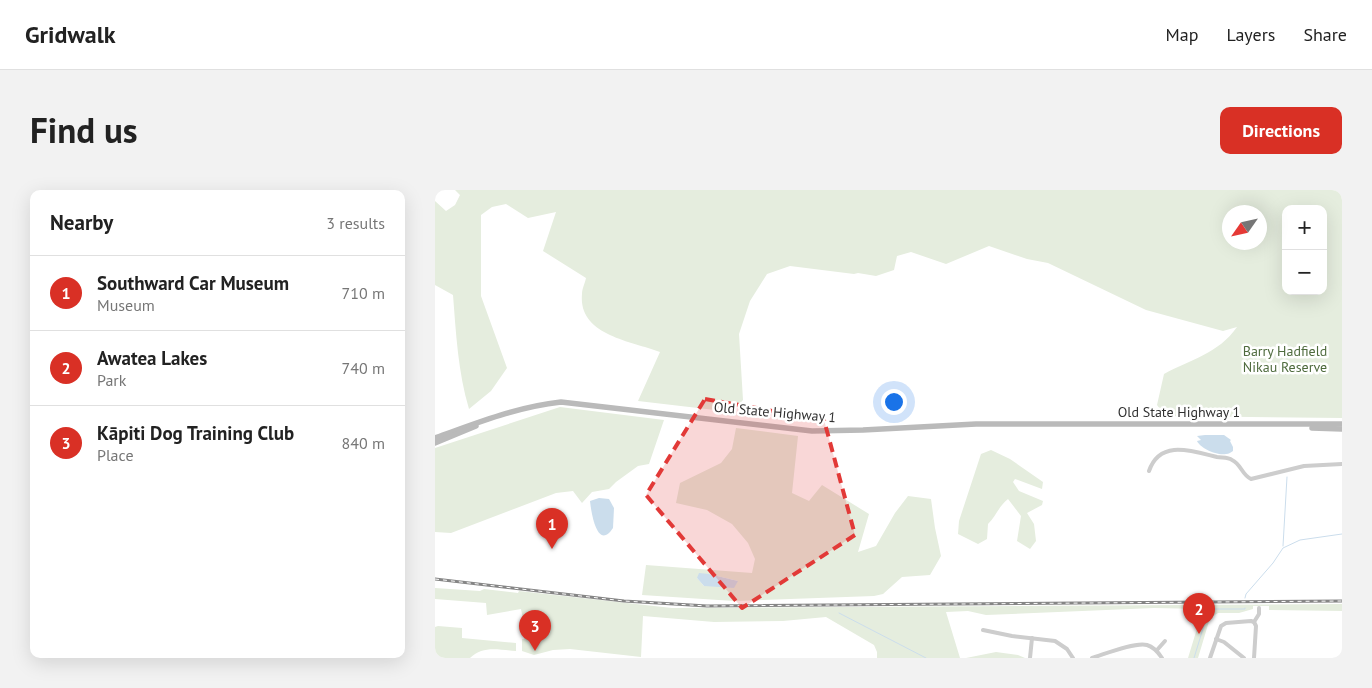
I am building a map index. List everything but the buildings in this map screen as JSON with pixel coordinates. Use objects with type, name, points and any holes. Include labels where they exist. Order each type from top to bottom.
[{"type":"main road","name":"Old State Highway 1","points":[[435,438],[522,408],[561,402],[812,431],[976,424],[1305,424],[1342,427]]},
{"type":"main road","name":"Old State Highway 1","points":[[435,443],[501,414]]},
{"type":"main road","points":[[1305,424],[1342,420]]},
{"type":"main road","name":"Old State Highway 1","points":[[1260,425],[1312,428],[1342,427]]},
{"type":"street","points":[[1149,471],[1158,454],[1172,450],[1193,451],[1231,459],[1245,476],[1251,479],[1304,466],[1342,464]]},
{"type":"street","points":[[1254,622],[1259,614],[1259,608]]},
{"type":"street","points":[[1210,658],[1219,628],[1223,625],[1254,622]]},
{"type":"street","points":[[1254,622],[1256,626],[1254,658]]},
{"type":"street","points":[[983,630],[1051,640],[1067,648],[1073,658]]},
{"type":"street","points":[[1030,658],[1032,638]]},
{"type":"street","points":[[1216,639],[1225,642],[1243,658]]},
{"type":"street","points":[[1157,650],[1165,641]]},
{"type":"street","points":[[1092,658],[1135,645],[1148,645],[1157,650],[1162,658]]},
{"type":"highlighted area","points":[[705,399],[824,420],[855,535],[742,608],[646,495]]},
{"type":"green space","name":"Barry Hadfield Nikau Reserve","points":[[455,190],[1342,190],[1342,418],[1165,416],[1157,405],[1164,374],[1213,350],[1230,336],[1237,327],[1223,331],[1146,310],[1048,263],[1027,259],[989,246],[946,264],[911,252],[897,256],[894,270],[876,276],[790,266],[767,274],[750,301],[739,334],[743,400],[732,412],[638,401],[660,352],[621,340],[597,327],[588,319],[583,308],[582,294],[586,278],[543,251],[556,212],[528,218],[506,204],[492,207],[481,215],[481,296],[507,368],[491,391],[469,409],[460,367],[453,295],[435,285],[435,201],[446,211],[455,205],[460,195]]},
{"type":"green space","points":[[560,407],[664,420],[649,464],[638,466],[609,489],[592,492],[582,503],[573,491],[556,493],[451,533],[435,532],[435,448]]},
{"type":"green space","points":[[736,428],[798,436],[792,493],[809,501],[822,485],[869,514],[858,552],[876,546],[895,513],[908,496],[931,499],[941,556],[930,575],[902,577],[883,594],[874,596],[734,601],[642,595],[646,565],[752,573],[755,559],[748,543],[732,524],[707,510],[676,503],[680,483],[721,463],[732,449]],"holes":[[[709,574],[738,581],[716,586],[704,586],[697,578]]]},
{"type":"green space","points":[[991,450],[1010,459],[1043,482],[1042,489],[1015,479],[1013,482],[1019,491],[1043,501],[1042,505],[1027,513],[1034,524],[1036,541],[1030,549],[1017,541],[1021,516],[1008,499],[988,524],[987,539],[978,544],[958,534],[959,521],[981,454]]},
{"type":"green space","points":[[435,588],[480,591],[484,589],[518,593],[519,591],[672,608],[1342,604],[1342,611],[1269,610],[1269,606],[1253,606],[1253,609],[1239,613],[1218,613],[1210,618],[1198,658],[1188,658],[1203,609],[1154,608],[986,615],[968,611],[946,612],[960,658],[877,658],[874,645],[826,617],[783,621],[714,622],[643,616],[641,657],[570,649],[553,650],[534,655],[522,651],[522,639],[524,639],[525,630],[521,609],[487,615],[486,603],[435,599]]},
{"type":"green space","points":[[435,627],[462,628],[462,638],[516,643],[516,651],[491,649],[480,651],[470,658],[435,658]]},
{"type":"green space","points":[[996,652],[1018,655],[1025,658],[966,658]]},
{"type":"water","points":[[1224,435],[1231,440],[1233,451],[1228,454],[1222,454],[1205,449],[1197,441],[1201,440],[1197,436]]},
{"type":"water","points":[[599,498],[609,499],[614,508],[613,528],[603,535],[599,533],[596,527],[590,501]]},
{"type":"water","points":[[699,573],[738,581],[734,588],[704,586],[697,578]]},
{"type":"waterway","points":[[1283,546],[1287,477]]},
{"type":"waterway","points":[[1245,598],[1246,594],[1273,563],[1283,548],[1300,540],[1342,534]]},
{"type":"waterway","points":[[1194,658],[1209,609],[1245,608]]},
{"type":"waterway","points":[[839,613],[926,658]]},
{"type":"railway","points":[[435,579],[624,601],[707,606],[1342,601]]},
{"type":"place","name":"Southward Car Museum","points":[[552,549]]},
{"type":"place","name":"Awatea Lakes","points":[[1199,634]]},
{"type":"place","name":"Kāpiti Dog Training Club","points":[[535,651]]}]
